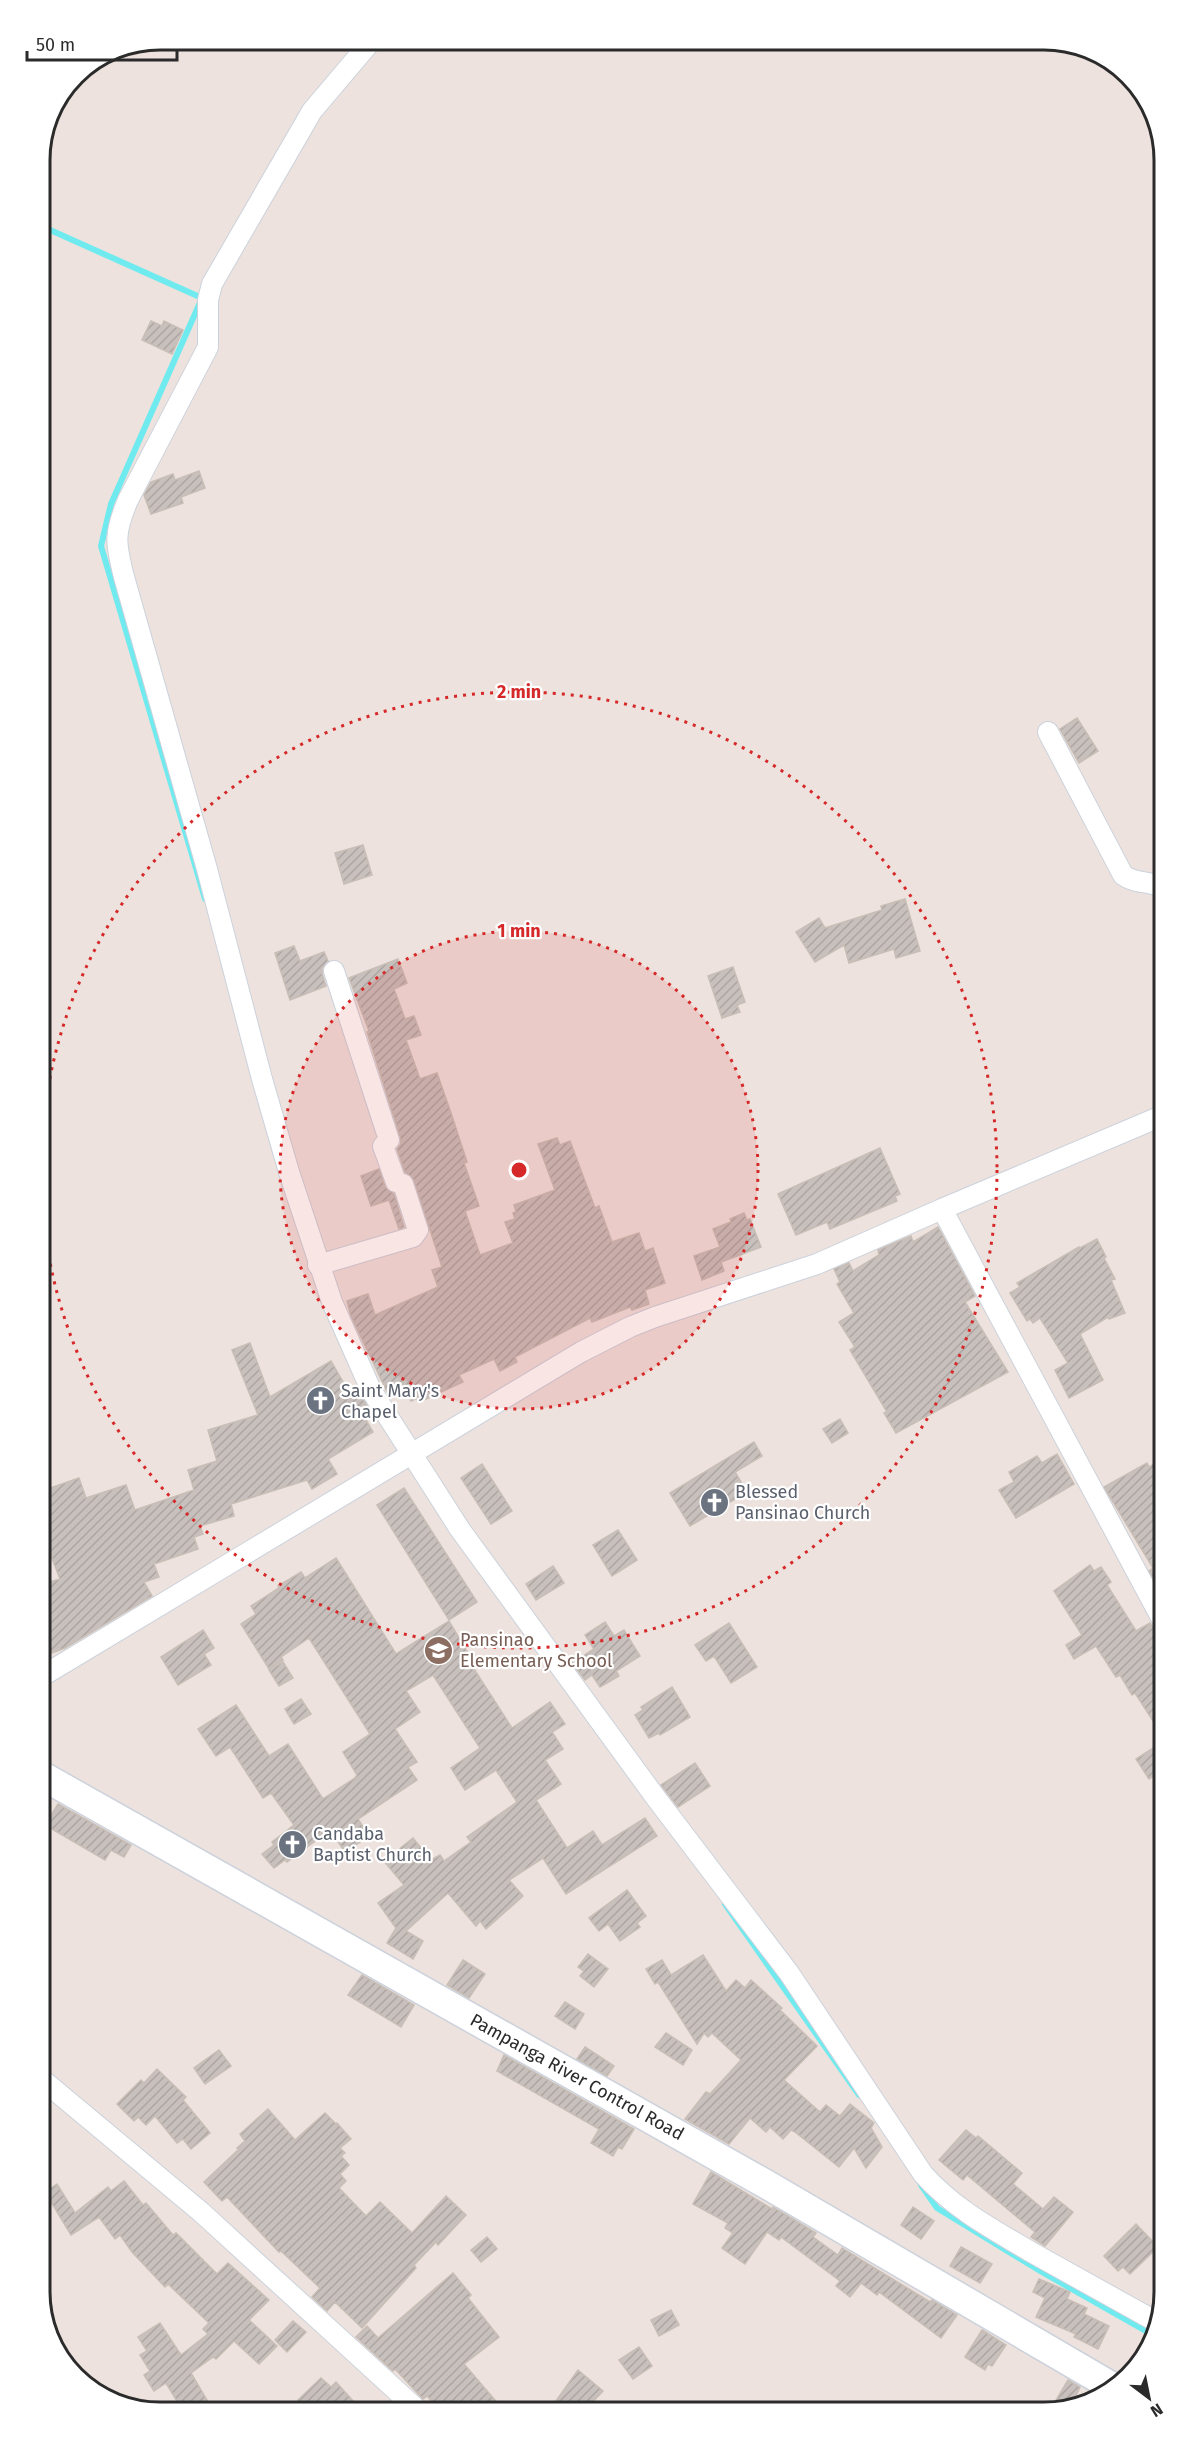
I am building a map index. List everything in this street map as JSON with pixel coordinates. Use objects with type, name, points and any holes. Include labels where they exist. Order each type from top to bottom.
[{"type":"main road","name":"Pampanga River Control Road","points":[[50,1780],[764,2183],[1106,2382]]},
{"type":"street","points":[[364,50],[312,111],[212,284],[208,300],[208,347],[128,500],[117,526],[117,547],[124,577],[207,869],[262,1079],[318,1265],[351,1349],[371,1390],[459,1528],[656,1798],[789,1973],[923,2174],[939,2193],[960,2209],[1071,2275],[1150,2318]]},
{"type":"street","points":[[1047,732],[1123,875],[1138,883],[1154,884]]},
{"type":"street","points":[[318,1265],[413,1237],[418,1230],[403,1184],[396,1182],[383,1146],[389,1140],[334,971]]},
{"type":"street","points":[[50,1671],[581,1352],[630,1326],[817,1264],[1154,1119]]},
{"type":"street","points":[[942,1209],[1154,1599]]},
{"type":"street","points":[[50,2086],[201,2211],[409,2402]]},
{"type":"building","points":[[151,321],[162,326],[164,321],[183,330],[172,354],[142,340]]},
{"type":"building","points":[[199,471],[205,488],[181,497],[183,503],[151,514],[144,495],[151,482],[173,474],[175,480]]},
{"type":"building","points":[[1077,718],[1098,751],[1079,763],[1060,729]]},
{"type":"building","points":[[363,845],[372,875],[344,884],[335,853]]},
{"type":"building","points":[[905,899],[920,951],[896,958],[894,949],[849,963],[844,945],[815,962],[796,932],[819,918],[825,928],[882,910],[881,906]]},
{"type":"building","points":[[294,946],[300,961],[324,952],[328,961],[322,968],[326,986],[290,1000],[275,953]]},
{"type":"building","points":[[398,959],[407,983],[394,989],[405,1019],[414,1016],[421,1035],[406,1040],[420,1079],[437,1073],[451,1113],[467,1162],[464,1163],[479,1206],[465,1211],[480,1255],[513,1243],[505,1222],[515,1219],[514,1205],[555,1190],[538,1144],[557,1138],[560,1145],[570,1141],[595,1208],[599,1206],[612,1242],[639,1233],[645,1251],[653,1248],[665,1283],[645,1290],[649,1304],[632,1310],[630,1307],[592,1322],[590,1318],[515,1357],[517,1362],[500,1371],[494,1359],[459,1375],[463,1382],[422,1401],[420,1397],[411,1401],[404,1385],[388,1394],[351,1316],[347,1301],[368,1294],[375,1315],[438,1287],[432,1270],[442,1267],[414,1180],[405,1172],[397,1149],[401,1144],[400,1136],[367,1032],[369,1031],[349,978]]},
{"type":"building","points":[[733,967],[745,1002],[737,1005],[740,1012],[722,1018],[708,976]]},
{"type":"building","points":[[880,1148],[900,1194],[895,1196],[897,1201],[830,1229],[827,1222],[796,1235],[778,1194]]},
{"type":"building","points":[[379,1169],[385,1187],[394,1194],[404,1227],[399,1229],[389,1200],[371,1206],[361,1176]]},
{"type":"building","points":[[744,1213],[747,1220],[750,1219],[761,1247],[721,1262],[724,1271],[702,1280],[694,1256],[720,1247],[713,1229],[731,1222],[730,1219]]},
{"type":"building","points":[[938,1227],[975,1296],[965,1302],[1008,1372],[896,1433],[884,1413],[887,1412],[850,1350],[855,1347],[839,1322],[854,1313],[837,1284],[840,1282],[834,1269],[849,1263],[853,1271],[879,1255],[878,1250],[911,1236],[913,1242]]},
{"type":"building","points":[[1097,1239],[1115,1279],[1111,1280],[1125,1313],[1109,1319],[1108,1317],[1080,1334],[1103,1380],[1069,1398],[1055,1370],[1068,1363],[1040,1318],[1033,1323],[1030,1319],[1027,1321],[1010,1293],[1020,1287],[1017,1283]]},
{"type":"building","points":[[250,1343],[270,1397],[331,1361],[350,1394],[358,1390],[367,1406],[360,1410],[373,1432],[328,1459],[337,1474],[312,1489],[307,1480],[231,1504],[234,1516],[200,1526],[203,1534],[194,1537],[198,1549],[154,1564],[159,1577],[144,1582],[152,1596],[65,1648],[50,1654],[50,1582],[60,1579],[50,1553],[50,1488],[79,1478],[86,1498],[126,1485],[135,1510],[194,1490],[188,1470],[217,1461],[208,1430],[258,1415],[232,1350]]},
{"type":"building","points":[[840,1419],[848,1433],[832,1443],[823,1429]]},
{"type":"building","points":[[754,1442],[762,1456],[735,1472],[747,1492],[690,1526],[670,1493]]},
{"type":"building","points":[[1057,1454],[1074,1484],[1016,1518],[999,1490],[1014,1482],[1009,1472],[1037,1456],[1042,1463]]},
{"type":"building","points":[[1147,1463],[1149,1467],[1154,1464],[1154,1580],[1149,1571],[1153,1568],[1104,1487]]},
{"type":"building","points":[[482,1464],[512,1511],[491,1524],[461,1478]]},
{"type":"building","points":[[404,1488],[477,1602],[449,1620],[377,1505]]},
{"type":"building","points":[[618,1530],[637,1560],[612,1576],[593,1545]]},
{"type":"building","points":[[336,1558],[396,1654],[449,1621],[468,1653],[465,1655],[512,1728],[550,1702],[565,1724],[552,1732],[563,1749],[545,1760],[561,1784],[536,1800],[567,1848],[593,1831],[602,1845],[645,1818],[657,1836],[566,1894],[543,1858],[509,1880],[523,1896],[486,1929],[480,1921],[476,1926],[448,1893],[406,1931],[423,1941],[413,1959],[387,1943],[396,1928],[378,1903],[404,1885],[384,1861],[413,1838],[431,1860],[440,1855],[444,1861],[471,1842],[467,1837],[517,1802],[496,1770],[465,1790],[451,1768],[480,1748],[433,1675],[406,1691],[420,1712],[395,1729],[417,1762],[408,1767],[417,1780],[358,1819],[369,1836],[345,1852],[330,1830],[287,1862],[285,1860],[274,1868],[262,1854],[274,1845],[272,1842],[294,1825],[271,1793],[263,1798],[230,1747],[216,1756],[198,1729],[236,1705],[269,1756],[288,1744],[323,1799],[355,1778],[357,1775],[343,1752],[370,1734],[309,1638],[281,1657],[283,1660],[269,1669],[241,1624],[256,1614],[251,1606],[279,1588],[278,1586],[301,1572],[305,1578]]},
{"type":"building","points":[[1090,1565],[1094,1571],[1101,1567],[1111,1582],[1107,1585],[1136,1631],[1150,1623],[1154,1630],[1154,1722],[1135,1693],[1132,1695],[1120,1675],[1116,1677],[1096,1646],[1074,1659],[1066,1645],[1082,1635],[1054,1591]]},
{"type":"building","points":[[553,1566],[564,1583],[536,1600],[526,1584]]},
{"type":"building","points":[[605,1622],[614,1636],[624,1630],[640,1656],[616,1671],[619,1676],[600,1687],[592,1675],[585,1680],[572,1663],[594,1649],[585,1635]]},
{"type":"building","points":[[729,1623],[757,1667],[731,1683],[714,1656],[706,1661],[695,1645]]},
{"type":"building","points":[[203,1630],[214,1648],[204,1654],[211,1665],[178,1685],[161,1657]]},
{"type":"building","points":[[283,1662],[293,1678],[279,1686],[269,1670]]},
{"type":"building","points":[[672,1687],[690,1717],[660,1735],[659,1733],[649,1738],[635,1715],[643,1710],[641,1707]]},
{"type":"building","points":[[301,1699],[311,1714],[294,1724],[285,1709]]},
{"type":"building","points":[[1154,1747],[1154,1776],[1149,1779],[1136,1759]]},
{"type":"building","points":[[695,1763],[710,1786],[678,1807],[661,1785]]},
{"type":"building","points":[[58,1804],[131,1845],[124,1857],[111,1850],[105,1860],[50,1828],[50,1817]]},
{"type":"building","points":[[627,1890],[646,1916],[637,1923],[640,1927],[620,1941],[608,1924],[599,1931],[589,1918]]},
{"type":"building","points":[[588,1954],[608,1969],[594,1987],[580,1976],[584,1971],[578,1967]]},
{"type":"building","points":[[703,1955],[726,1991],[736,1980],[745,1988],[751,1980],[782,2008],[780,2010],[817,2046],[784,2080],[820,2112],[826,2105],[840,2116],[850,2104],[874,2123],[871,2128],[882,2147],[866,2168],[854,2148],[839,2167],[795,2132],[791,2130],[783,2139],[770,2127],[766,2132],[750,2118],[729,2144],[685,2119],[706,2092],[710,2094],[741,2060],[712,2033],[708,2037],[704,2033],[697,2044],[658,1982],[655,1984],[646,1969],[662,1960],[671,1975]]},
{"type":"building","points":[[463,1960],[485,1974],[469,1998],[447,1985]]},
{"type":"building","points":[[362,1975],[414,2005],[401,2027],[348,1995]]},
{"type":"building","points":[[565,2002],[584,2014],[575,2029],[555,2016]]},
{"type":"building","points":[[666,2033],[692,2050],[683,2065],[655,2047]]},
{"type":"building","points":[[585,2047],[614,2066],[607,2076],[577,2059]]},
{"type":"building","points":[[219,2050],[231,2066],[205,2084],[194,2068]]},
{"type":"building","points":[[504,2055],[634,2129],[622,2149],[618,2147],[613,2156],[591,2143],[599,2129],[497,2071]]},
{"type":"building","points":[[157,2069],[186,2097],[183,2100],[210,2133],[191,2149],[183,2139],[177,2143],[155,2116],[146,2125],[138,2117],[134,2121],[117,2104],[141,2080],[144,2083]]},
{"type":"building","points":[[268,2109],[295,2140],[325,2113],[337,2123],[351,2139],[340,2148],[345,2153],[341,2156],[349,2165],[340,2174],[346,2181],[339,2188],[366,2216],[380,2202],[412,2233],[446,2196],[466,2215],[438,2245],[436,2242],[414,2265],[416,2268],[362,2328],[335,2302],[327,2311],[312,2297],[320,2288],[281,2251],[279,2252],[227,2197],[222,2201],[204,2182],[245,2141],[240,2134]]},
{"type":"building","points":[[966,2130],[976,2138],[978,2136],[1022,2173],[1013,2184],[1043,2209],[1054,2197],[1073,2212],[1045,2246],[1031,2237],[1035,2232],[967,2175],[963,2180],[939,2160]]},
{"type":"building","points":[[711,2172],[816,2233],[813,2237],[838,2255],[842,2248],[930,2302],[932,2300],[957,2315],[941,2338],[879,2292],[877,2295],[861,2283],[850,2297],[836,2286],[840,2281],[781,2237],[779,2240],[767,2232],[745,2264],[722,2248],[733,2233],[725,2228],[728,2223],[693,2204]]},
{"type":"building","points":[[124,2181],[143,2205],[146,2203],[173,2235],[176,2233],[217,2274],[228,2263],[269,2300],[249,2320],[277,2346],[259,2364],[234,2341],[216,2359],[213,2357],[191,2373],[208,2402],[177,2402],[166,2383],[154,2391],[144,2375],[150,2371],[140,2355],[147,2351],[138,2337],[160,2323],[181,2355],[208,2334],[203,2329],[209,2323],[168,2284],[165,2287],[132,2252],[120,2235],[115,2239],[99,2217],[71,2235],[50,2200],[50,2189],[57,2184],[75,2213],[108,2187],[111,2191]]},
{"type":"building","points":[[913,2207],[934,2221],[921,2239],[901,2225]]},
{"type":"building","points":[[1136,2224],[1154,2243],[1154,2251],[1130,2274],[1123,2267],[1118,2271],[1104,2256]]},
{"type":"building","points":[[487,2237],[497,2249],[481,2262],[471,2250]]},
{"type":"building","points":[[961,2247],[992,2264],[980,2283],[950,2266]]},
{"type":"building","points":[[453,2273],[471,2295],[468,2298],[499,2337],[464,2364],[497,2402],[433,2402],[427,2396],[423,2399],[395,2369],[393,2371],[356,2337],[367,2326],[378,2338]]},
{"type":"building","points":[[1039,2279],[1070,2292],[1067,2299],[1087,2308],[1084,2314],[1109,2326],[1098,2349],[1074,2337],[1076,2334],[1036,2317],[1045,2298],[1033,2292]]},
{"type":"building","points":[[671,2310],[679,2325],[659,2336],[651,2320]]},
{"type":"building","points":[[293,2321],[306,2332],[287,2352],[275,2340]]},
{"type":"building","points":[[982,2330],[1006,2345],[992,2366],[988,2364],[985,2370],[965,2357]]},
{"type":"building","points":[[639,2347],[652,2366],[633,2379],[619,2360]]},
{"type":"building","points":[[578,2370],[603,2391],[592,2402],[556,2401]]},
{"type":"building","points":[[321,2378],[331,2387],[336,2382],[354,2402],[300,2402],[298,2400]]},
{"type":"building","points":[[1068,2380],[1080,2387],[1075,2398],[1055,2402]]},
{"type":"waterway","points":[[50,230],[202,298],[111,504],[101,546],[205,899]]},
{"type":"waterway","points":[[725,1904],[859,2095]]},
{"type":"waterway","points":[[921,2185],[937,2208],[1042,2272],[1146,2331]]},
{"type":"place","name":"Saint Mary's Chapel","points":[[320,1401]]},
{"type":"place","name":"Blessed Pansinao Church","points":[[714,1502]]},
{"type":"place","name":"Pansinao Elementary School","points":[[439,1650]]},
{"type":"place","name":"Candaba Baptist Church","points":[[292,1844]]}]
